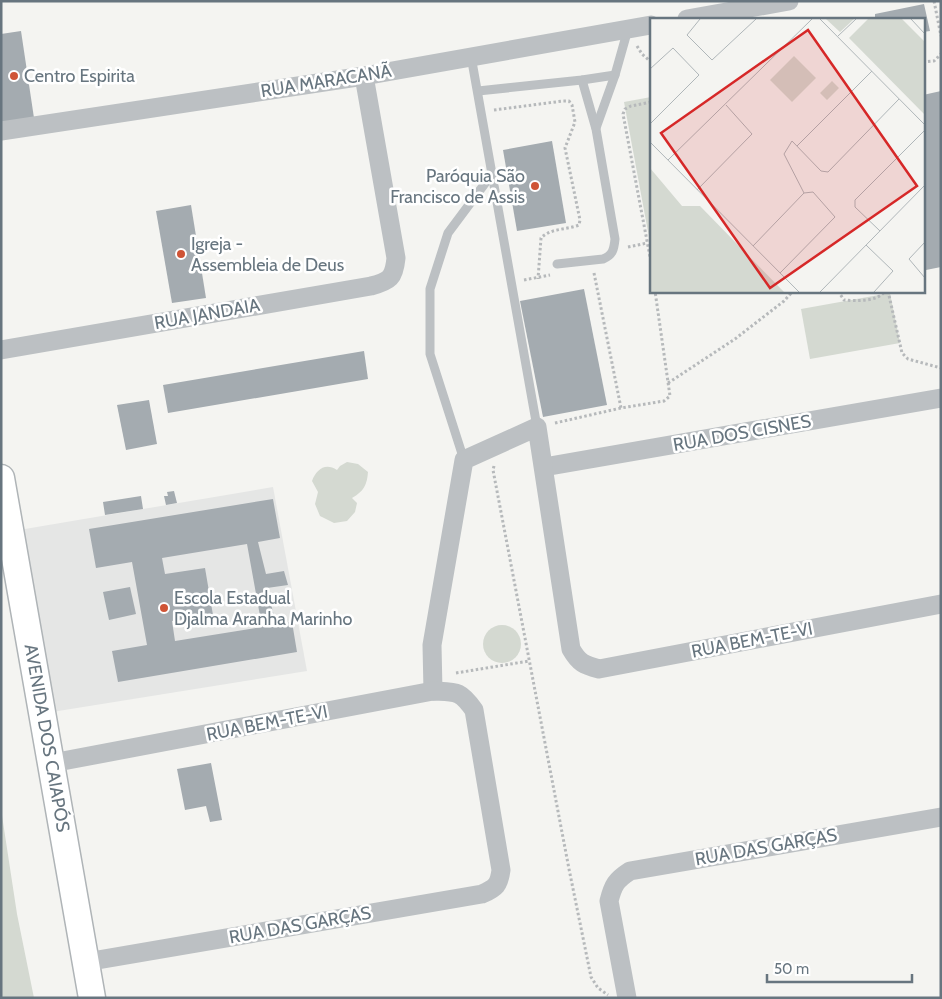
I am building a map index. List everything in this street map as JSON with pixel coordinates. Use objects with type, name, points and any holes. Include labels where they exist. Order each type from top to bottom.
[{"type":"main road","name":"AVENIDA DOS CAIAPÓS","points":[[1,478],[92,998]]},
{"type":"street","points":[[693,18],[789,1]]},
{"type":"street","name":"RUA MARACANÃ","points":[[1,131],[364,76],[650,25]]},
{"type":"street","name":"RUA JANDAIA","points":[[1,350],[386,282],[395,272],[396,258],[364,76]]},
{"type":"street","name":"RUA DOS CISNES","points":[[544,467],[941,398]]},
{"type":"street","points":[[433,684],[432,645],[464,460],[537,427],[544,467]]},
{"type":"street","name":"RUA BEM-TE-VI","points":[[544,467],[571,649],[577,660],[587,666],[599,669],[941,604]]},
{"type":"street","name":"RUA BEM-TE-VI","points":[[52,763],[433,684],[457,692],[467,700],[474,710],[501,870]]},
{"type":"street","name":"RUA DAS GARÇAS","points":[[619,997],[610,902],[612,886],[630,870],[941,818]]},
{"type":"street","name":"RUA DAS GARÇAS","points":[[86,962],[482,894],[494,889],[500,881],[501,870]]},
{"type":"lane","points":[[596,129],[615,75],[628,29]]},
{"type":"lane","points":[[472,56],[537,427]]},
{"type":"lane","points":[[478,91],[615,75]]},
{"type":"lane","points":[[557,264],[609,257],[614,250],[615,239],[596,129],[582,80]]},
{"type":"lane","points":[[464,460],[430,354],[430,289],[448,233],[492,174]]},
{"type":"path","points":[[934,1],[941,36]]},
{"type":"path","points":[[924,62],[934,61],[941,54]]},
{"type":"path","points":[[481,112],[563,101],[568,101],[572,105],[575,122],[566,141],[565,148],[580,220],[579,226],[545,234],[541,238],[538,279]]},
{"type":"path","points":[[650,102],[631,106],[625,109],[623,114],[650,256]]},
{"type":"path","points":[[614,250],[647,243]]},
{"type":"path","points":[[591,260],[622,408]]},
{"type":"path","points":[[511,282],[546,277],[554,273],[557,264]]},
{"type":"path","points":[[537,427],[622,408],[664,401],[670,396],[655,292]]},
{"type":"path","points":[[668,383],[735,339],[784,301],[791,292]]},
{"type":"path","points":[[839,292],[844,300],[850,301],[882,296],[886,292]]},
{"type":"path","points":[[887,292],[902,353],[908,359],[941,368]]},
{"type":"path","points":[[496,461],[493,470],[591,977],[598,988],[606,995],[619,997]]},
{"type":"path","points":[[433,684],[529,661]]},
{"type":"shaded area","points":[[650,97],[650,243],[624,102]]},
{"type":"shaded area","points":[[890,293],[900,343],[810,359],[801,309]]},
{"type":"shaded area","points":[[347,462],[358,464],[368,472],[367,481],[362,490],[352,498],[357,503],[355,512],[347,521],[334,523],[320,516],[315,504],[318,492],[312,481],[322,468],[329,467],[337,470]]},
{"type":"shaded area","name":"Escola Estadual Djalma Aranha Marinho","points":[[273,487],[307,671],[52,712],[19,530]]},
{"type":"shaded area","points":[[502,625],[515,631],[521,644],[515,657],[502,663],[489,657],[483,644],[489,631]]},
{"type":"shaded area","points":[[1,809],[17,914],[34,998],[1,998]]},
{"type":"building","points":[[924,4],[930,31],[924,32],[924,18],[875,18],[875,14]]},
{"type":"building","name":"Centro Espirita","points":[[21,31],[34,118],[1,122],[1,34]]},
{"type":"building","points":[[941,91],[941,267],[926,270],[924,260],[924,95]]},
{"type":"building","name":"Paróquia São Francisco de Assis","points":[[552,141],[566,223],[517,231],[503,150]]},
{"type":"building","name":"Igreja - Assembleia de Deus","points":[[191,205],[206,298],[172,303],[156,211]]},
{"type":"building","points":[[584,289],[607,405],[543,417],[520,301]]},
{"type":"building","points":[[364,351],[368,379],[168,413],[163,385]]},
{"type":"building","points":[[149,400],[157,444],[126,450],[117,405]]},
{"type":"building","points":[[174,491],[177,503],[166,505],[164,496],[168,496],[167,492]]},
{"type":"building","points":[[141,496],[143,509],[105,515],[103,502]]},
{"type":"building","points":[[273,499],[280,538],[258,542],[266,574],[284,571],[288,585],[267,588],[276,624],[292,622],[297,652],[118,682],[112,651],[147,645],[132,562],[96,568],[89,529]],"holes":[[[247,544],[262,627],[175,641],[172,621],[213,615],[205,568],[165,574],[162,558]]]},
{"type":"building","points":[[130,587],[136,614],[109,620],[103,592]]},
{"type":"building","points":[[211,763],[222,820],[210,822],[206,806],[185,810],[177,769]]},
{"type":"place","name":"Centro Espirita","points":[[14,76]]},
{"type":"place","name":"Paróquia São Francisco de Assis","points":[[535,186]]},
{"type":"place","name":"Igreja - Assembleia de Deus","points":[[181,254]]},
{"type":"place","name":"Escola Estadual Djalma Aranha Marinho","points":[[164,608]]}]
